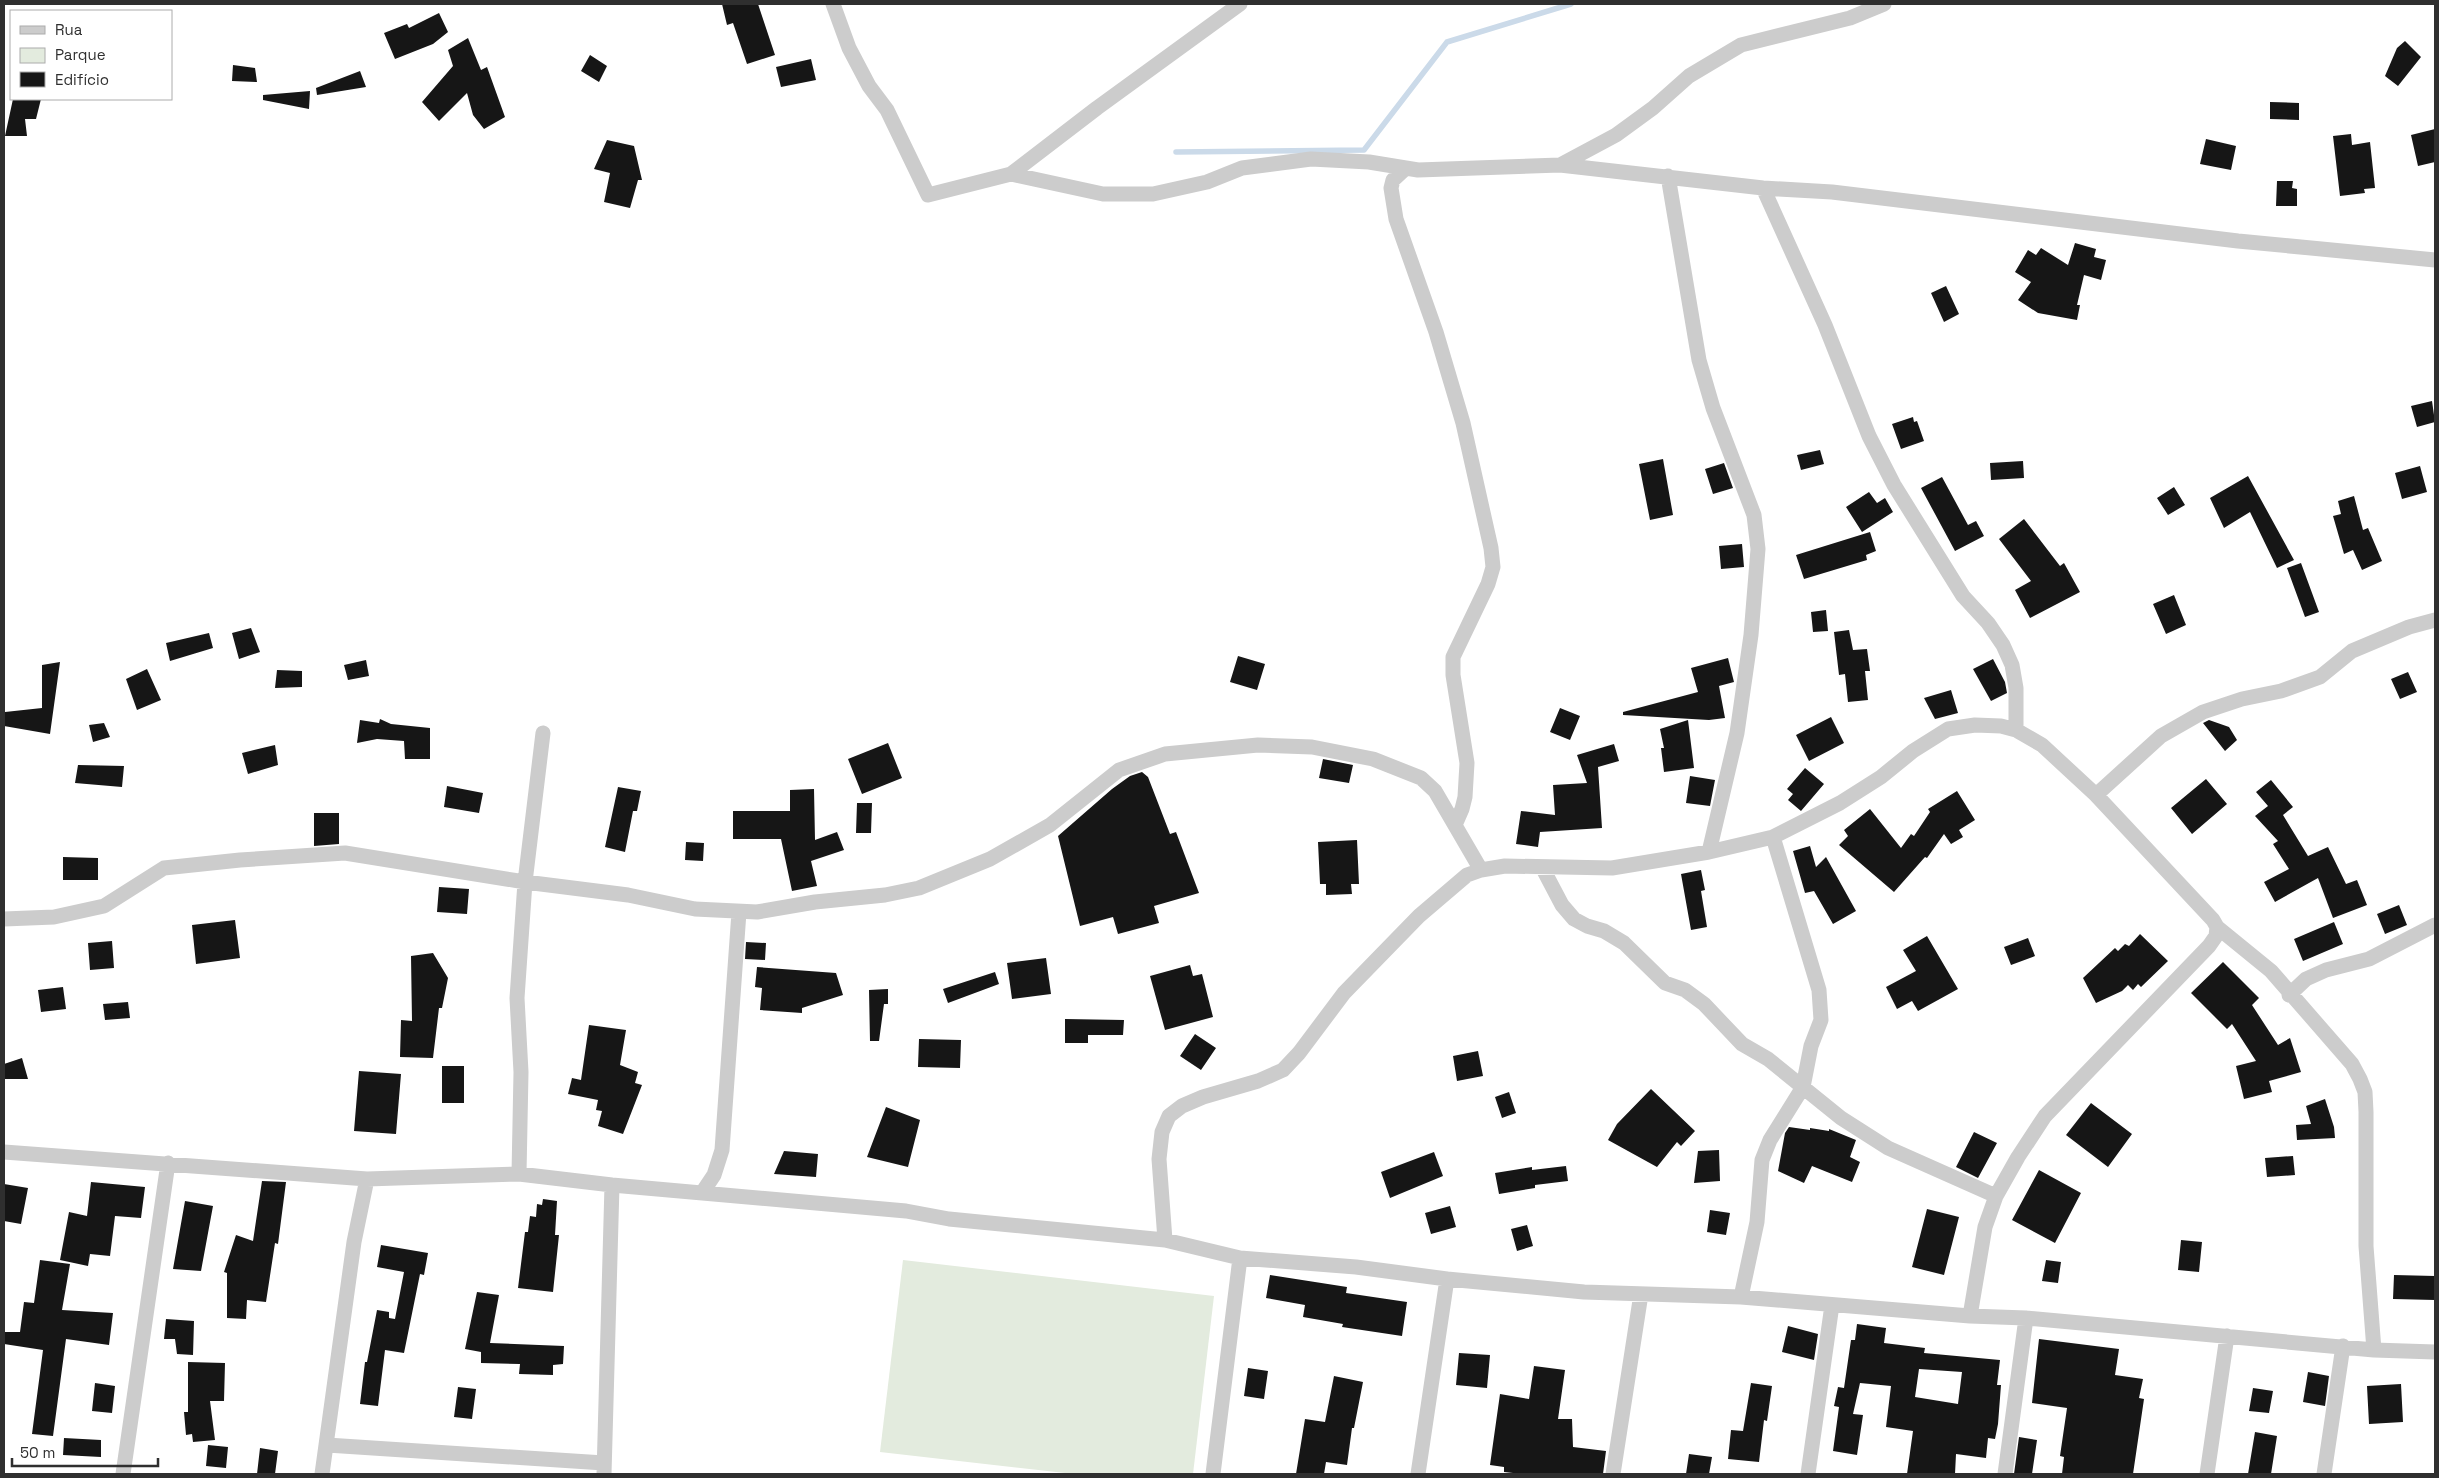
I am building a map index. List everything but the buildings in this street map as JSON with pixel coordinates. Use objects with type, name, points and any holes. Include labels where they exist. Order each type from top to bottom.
[{"type":"street","points":[[833,4],[849,48],[868,86],[887,110],[928,195],[1011,174],[1097,108],[1240,4]]},
{"type":"street","points":[[1560,164],[1616,135],[1653,108],[1689,76],[1740,44],[1850,18],[1884,4]]},
{"type":"street","points":[[1011,174],[1103,194],[1153,194],[1207,182],[1242,168],[1272,162],[1311,159],[1369,162],[1418,170],[1560,164],[1763,188],[1832,192],[2238,241],[2435,260]]},
{"type":"street","points":[[1406,168],[1393,180],[1391,188],[1396,219],[1436,332],[1463,423],[1491,548],[1493,567],[1488,584],[1453,657],[1453,675],[1467,762],[1465,797],[1455,825]]},
{"type":"street","points":[[1668,176],[1698,360],[1713,408],[1754,516],[1758,549],[1751,635],[1737,733],[1709,852]]},
{"type":"street","points":[[1763,188],[1825,325],[1869,436],[1894,485],[1963,596],[1988,623],[2003,645],[2012,665],[2016,688],[2016,730]]},
{"type":"street","points":[[2096,795],[2161,736],[2203,712],[2242,699],[2281,691],[2320,677],[2352,651],[2409,627],[2433,626]]},
{"type":"street","points":[[1164,1240],[1159,1159],[1162,1132],[1169,1116],[1182,1106],[1203,1097],[1258,1081],[1283,1070],[1299,1053],[1344,993],[1419,916],[1467,875],[1481,870],[1505,866],[1612,868],[1709,852],[1773,837],[1840,803],[1881,776],[1913,751],[1948,730],[1975,724],[2001,726],[2016,730],[2042,744],[2096,795],[2213,920],[2217,927],[2271,972],[2352,1064],[2364,1092],[2366,1246],[2374,1350]]},
{"type":"street","points":[[520,1174],[521,1072],[517,998],[525,882],[543,733]]},
{"type":"street","points":[[4,919],[54,917],[104,906],[164,868],[240,860],[345,853],[525,882],[628,896],[695,909],[757,912],[815,902],[885,896],[919,888],[990,859],[1050,825],[1119,770],[1164,754],[1258,745],[1312,748],[1374,759],[1421,778],[1435,791],[1481,870]]},
{"type":"street","points":[[1741,1297],[1757,1222],[1762,1160],[1770,1140],[1803,1087],[1811,1046],[1822,1020],[1819,990],[1773,837]]},
{"type":"street","points":[[1542,867],[1562,905],[1574,919],[1587,926],[1604,931],[1624,943],[1665,983],[1685,990],[1704,1004],[1742,1044],[1768,1059],[1841,1118],[1888,1148],[1996,1196]]},
{"type":"street","points":[[702,1193],[714,1175],[722,1150],[739,912]]},
{"type":"street","points":[[2289,994],[2306,978],[2326,970],[2369,959],[2435,925]]},
{"type":"street","points":[[1970,1316],[1985,1227],[1996,1196],[2018,1157],[2045,1116],[2209,946],[2216,936],[2217,927]]},
{"type":"street","points":[[4,1152],[367,1179],[520,1174],[612,1185],[896,1210],[949,1219],[1164,1240],[1240,1258],[1356,1267],[1447,1279],[1584,1292],[1741,1297],[1970,1316],[2026,1318],[2374,1350],[2435,1352]]},
{"type":"street","points":[[123,1474],[168,1163]]},
{"type":"street","points":[[322,1474],[354,1242],[367,1179]]},
{"type":"street","points":[[326,1445],[604,1469],[612,1185]]},
{"type":"street","points":[[1213,1474],[1240,1258]]},
{"type":"street","points":[[1418,1474],[1447,1279]]},
{"type":"street","points":[[1613,1474],[1641,1294]]},
{"type":"street","points":[[1808,1474],[1832,1305]]},
{"type":"street","points":[[2005,1474],[2026,1318]]},
{"type":"street","points":[[2207,1474],[2226,1336]]},
{"type":"street","points":[[2324,1474],[2342,1346]]},
{"type":"green space","points":[[903,1260],[1214,1296],[1193,1474],[1074,1474],[880,1452]]},
{"type":"waterway","points":[[1176,152],[1364,150],[1447,42],[1571,4]]}]
